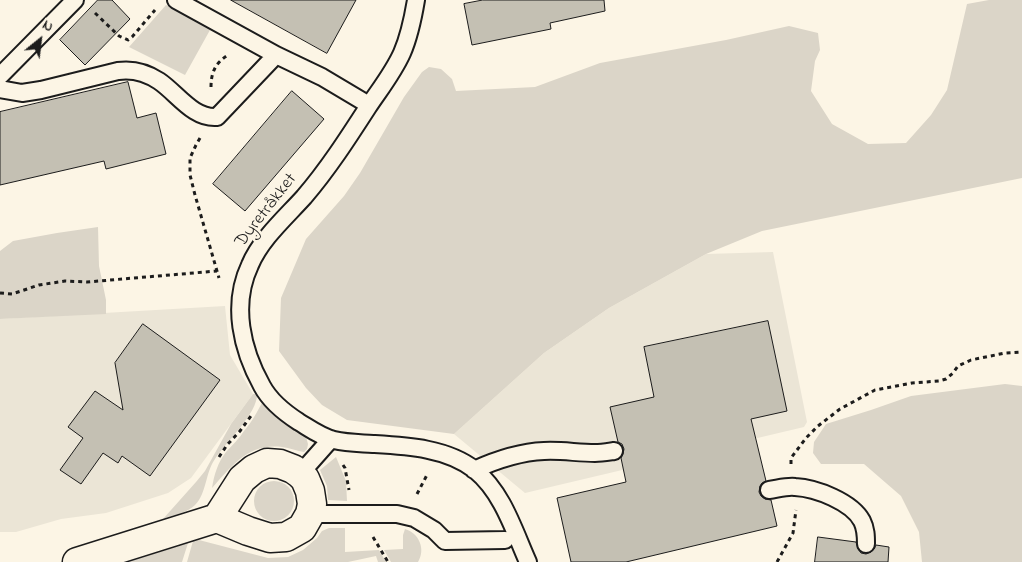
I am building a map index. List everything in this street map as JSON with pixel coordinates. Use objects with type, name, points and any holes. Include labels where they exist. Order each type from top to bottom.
[{"type":"street","points":[[89,560],[217,518],[242,479],[254,469],[267,463],[280,464],[294,469],[304,479],[310,491],[312,504],[310,514],[302,528],[286,537],[270,538],[217,518]]},
{"type":"lane","points":[[0,76],[75,0]]},
{"type":"lane","points":[[176,0],[276,55],[322,77],[369,105]]},
{"type":"lane","name":"Dyretråkket","points":[[416,0],[409,33],[402,53],[390,76],[347,140],[305,195],[259,248],[250,265],[244,282],[241,300],[241,326],[245,348],[252,368],[264,389],[276,404],[294,419],[331,439],[349,443],[406,446],[440,453],[474,470],[486,481],[507,514],[528,562]]},
{"type":"lane","points":[[0,89],[22,93],[125,70],[139,72],[155,79],[195,111],[208,117],[217,118],[276,55]]},
{"type":"lane","points":[[300,474],[331,439]]},
{"type":"lane","points":[[474,470],[495,460],[543,450],[594,453],[614,451]]},
{"type":"lane","points":[[769,490],[795,487],[808,489],[840,501],[853,510],[862,520],[866,530],[866,544]]},
{"type":"lane","points":[[310,514],[397,514],[414,518],[434,530],[446,541],[505,540]]},
{"type":"path","points":[[94,12],[119,36],[128,40],[158,7]]},
{"type":"path","points":[[208,117],[204,133],[190,158],[190,174],[224,292],[241,300]]},
{"type":"path","points":[[0,293],[12,294],[39,285],[65,281],[87,282],[217,272]]},
{"type":"path","points":[[795,487],[791,473],[791,458],[818,426],[840,409],[875,390],[912,383],[939,381],[946,379],[953,374],[958,366],[971,360],[1005,353],[1022,352]]},
{"type":"path","points":[[406,516],[440,453]]},
{"type":"path","points":[[778,562],[793,533],[796,503]]},
{"type":"shaded area","points":[[989,0],[1022,0],[1022,178],[762,231],[706,254],[609,308],[544,353],[454,434],[347,420],[322,405],[306,388],[279,351],[281,298],[306,239],[344,196],[360,173],[404,97],[422,72],[429,67],[441,69],[452,79],[456,91],[535,87],[600,63],[726,40],[789,26],[818,33],[820,50],[815,61],[811,91],[832,124],[868,144],[906,143],[931,115],[947,90],[967,4]]},
{"type":"shaded area","points":[[166,5],[210,30],[185,75],[129,47]]},
{"type":"shaded area","points":[[98,227],[99,266],[106,300],[106,314],[0,319],[0,251],[13,241]]},
{"type":"shaded area","points":[[773,252],[807,422],[804,427],[525,493],[454,434],[544,353],[609,308],[706,254]]},
{"type":"shaded area","points":[[225,306],[230,355],[253,394],[191,478],[168,493],[106,513],[61,519],[16,532],[0,532],[0,319]]},
{"type":"shaded area","points":[[1005,384],[1022,386],[1022,562],[922,562],[919,532],[901,496],[864,464],[821,464],[813,453],[814,442],[826,424],[911,396]]},
{"type":"shaded area","points":[[253,394],[257,394],[252,410],[215,459],[209,470],[199,500],[188,510],[163,519],[205,471],[231,424]]},
{"type":"shaded area","points":[[263,401],[277,416],[306,437],[307,449],[304,452],[282,447],[270,447],[250,452],[234,464],[212,488],[221,460],[240,437]]},
{"type":"shaded area","points":[[336,457],[346,481],[347,501],[328,500],[327,486],[320,470]]},
{"type":"shaded area","points":[[278,481],[285,484],[291,490],[294,501],[293,509],[285,518],[278,521],[270,521],[263,518],[255,509],[254,497],[257,490],[266,482]]},
{"type":"shaded area","points":[[329,528],[345,528],[345,552],[379,550],[386,562],[378,562],[376,556],[348,562],[187,562],[193,541],[199,540],[268,558],[288,557],[303,550],[322,531]]},
{"type":"shaded area","points":[[405,529],[414,534],[420,542],[421,552],[418,562],[391,562],[384,550],[403,549]]},
{"type":"shaded area","points":[[188,543],[182,562],[128,562]]},
{"type":"building","points":[[98,0],[112,0],[130,19],[85,65],[60,40]]},
{"type":"building","points":[[231,0],[356,0],[327,53]]},
{"type":"building","points":[[483,0],[604,0],[605,11],[550,23],[551,29],[472,45],[464,4]]},
{"type":"building","points":[[128,82],[137,118],[156,113],[166,154],[106,169],[104,161],[0,185],[0,112]]},
{"type":"building","points":[[292,91],[324,119],[245,211],[213,184]]},
{"type":"building","points":[[768,321],[787,411],[751,419],[766,481],[760,486],[759,492],[765,499],[771,500],[777,526],[626,562],[571,562],[557,498],[626,482],[621,458],[624,449],[622,444],[618,442],[610,407],[654,397],[644,347]]},
{"type":"building","points":[[143,324],[220,380],[150,476],[122,456],[118,463],[103,453],[81,484],[60,470],[83,438],[68,427],[95,391],[123,410],[115,363]]},
{"type":"building","points":[[818,537],[856,542],[861,553],[866,554],[871,552],[876,545],[889,547],[888,562],[815,562]]}]
